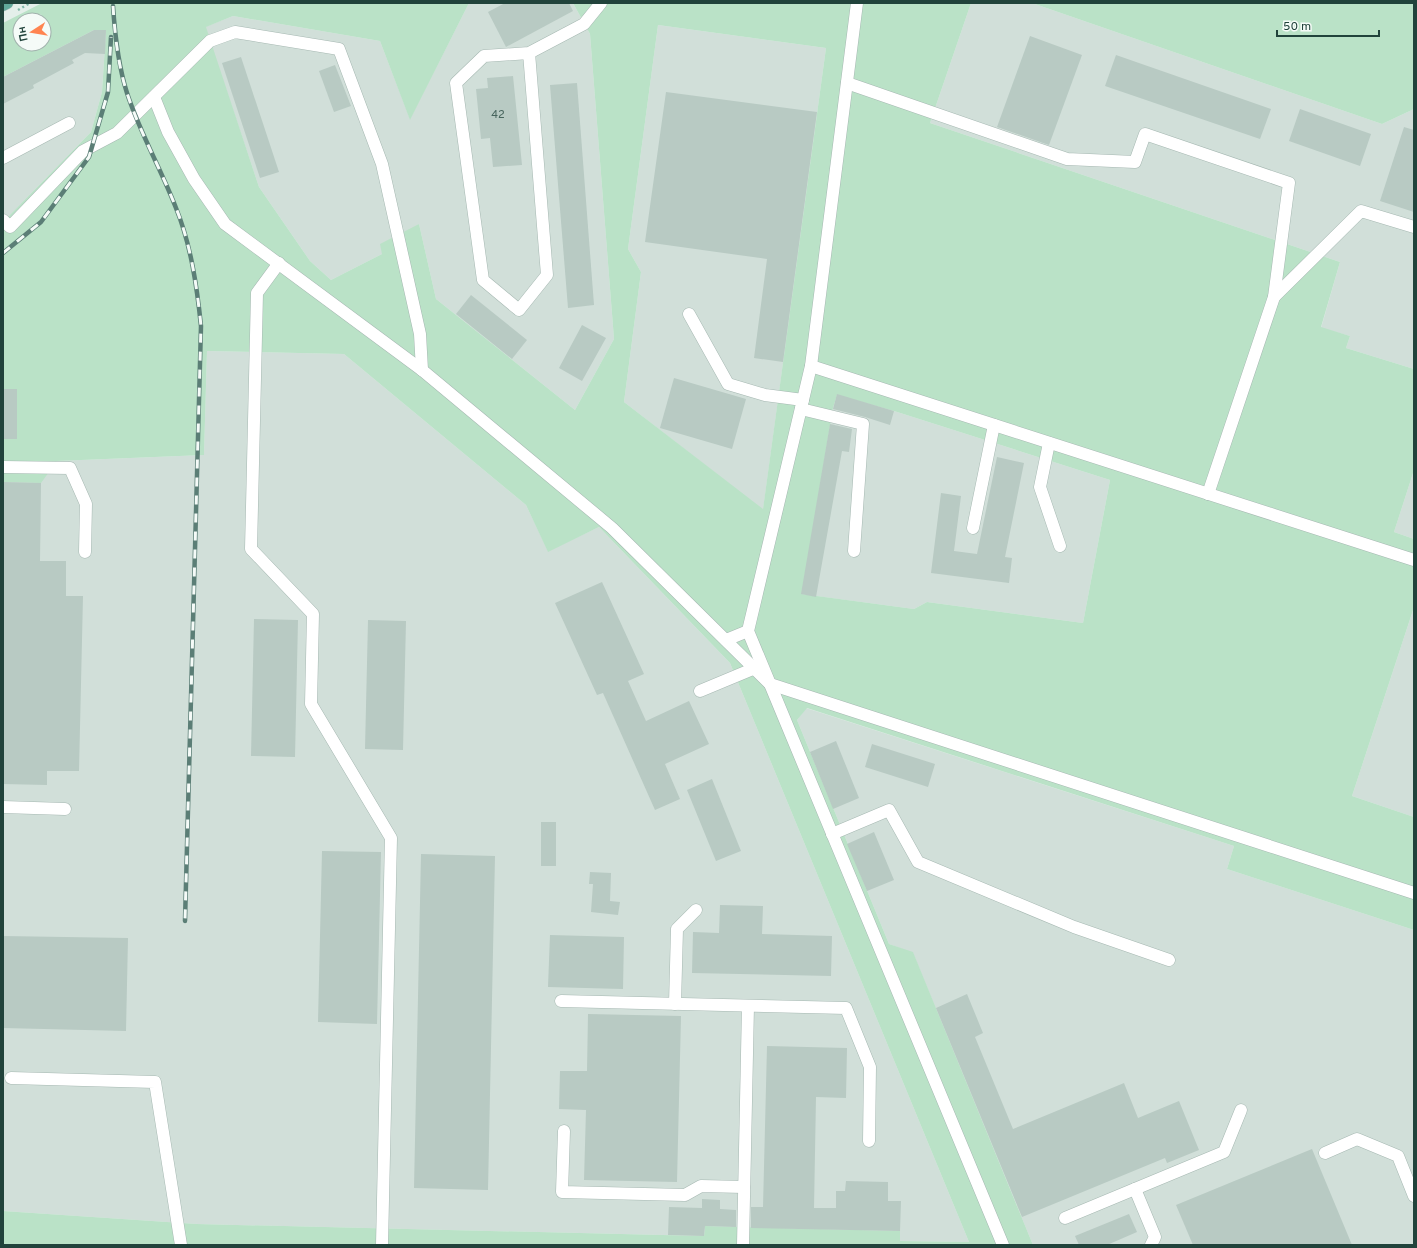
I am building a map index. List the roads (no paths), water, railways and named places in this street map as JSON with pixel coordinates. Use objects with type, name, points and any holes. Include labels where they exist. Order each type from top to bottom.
[{"type":"main road","points":[[3,5],[7,3]]},
{"type":"street","points":[[529,53],[547,275],[520,310],[483,280],[456,83],[484,56],[529,53],[584,24],[601,3]]},
{"type":"street","points":[[857,3],[811,366],[748,631],[759,667],[770,684],[1002,1244]]},
{"type":"street","points":[[3,220],[10,227],[83,151],[117,133],[210,41],[236,32],[339,49],[382,164],[420,334],[422,370]]},
{"type":"street","points":[[847,83],[1067,160],[1135,162],[1145,134],[1289,184],[1274,297],[1208,494]]},
{"type":"street","points":[[154,97],[168,132],[190,172],[225,224],[422,370],[612,528],[726,640],[759,667]]},
{"type":"street","points":[[3,158],[69,123]]},
{"type":"street","points":[[1274,297],[1361,211],[1414,227]]},
{"type":"street","points":[[279,263],[257,293],[251,549],[313,614],[311,704],[392,838],[382,1245]]},
{"type":"street","points":[[689,314],[728,384],[863,424],[854,551]]},
{"type":"street","points":[[811,366],[1414,560]]},
{"type":"street","points":[[973,528],[994,425]]},
{"type":"street","points":[[1049,443],[1040,487],[1060,546]]},
{"type":"street","points":[[3,467],[70,468],[86,504],[85,552]]},
{"type":"street","points":[[726,640],[748,631]]},
{"type":"street","points":[[700,691],[759,667]]},
{"type":"street","points":[[770,684],[1414,893]]},
{"type":"street","points":[[3,807],[65,809]]},
{"type":"street","points":[[832,834],[889,810],[918,862],[1074,927],[1169,960]]},
{"type":"street","points":[[675,1004],[677,929],[696,910]]},
{"type":"street","points":[[561,1001],[846,1008],[870,1067],[869,1141]]},
{"type":"street","points":[[743,1245],[748,1006]]},
{"type":"street","points":[[11,1078],[155,1082],[181,1245]]},
{"type":"street","points":[[1065,1218],[1224,1152],[1241,1110]]},
{"type":"street","points":[[564,1131],[562,1192],[685,1195],[701,1186],[744,1187]]},
{"type":"street","points":[[1325,1152],[1357,1139],[1398,1156],[1414,1196]]},
{"type":"street","points":[[1135,1189],[1154,1237],[1151,1245]]},
{"type":"railway","points":[[113,6],[117,50],[121,72],[132,108],[170,194],[186,237],[193,266],[201,326],[185,921]]},
{"type":"railway","points":[[3,253],[41,222],[89,157],[108,92],[111,37]]}]
